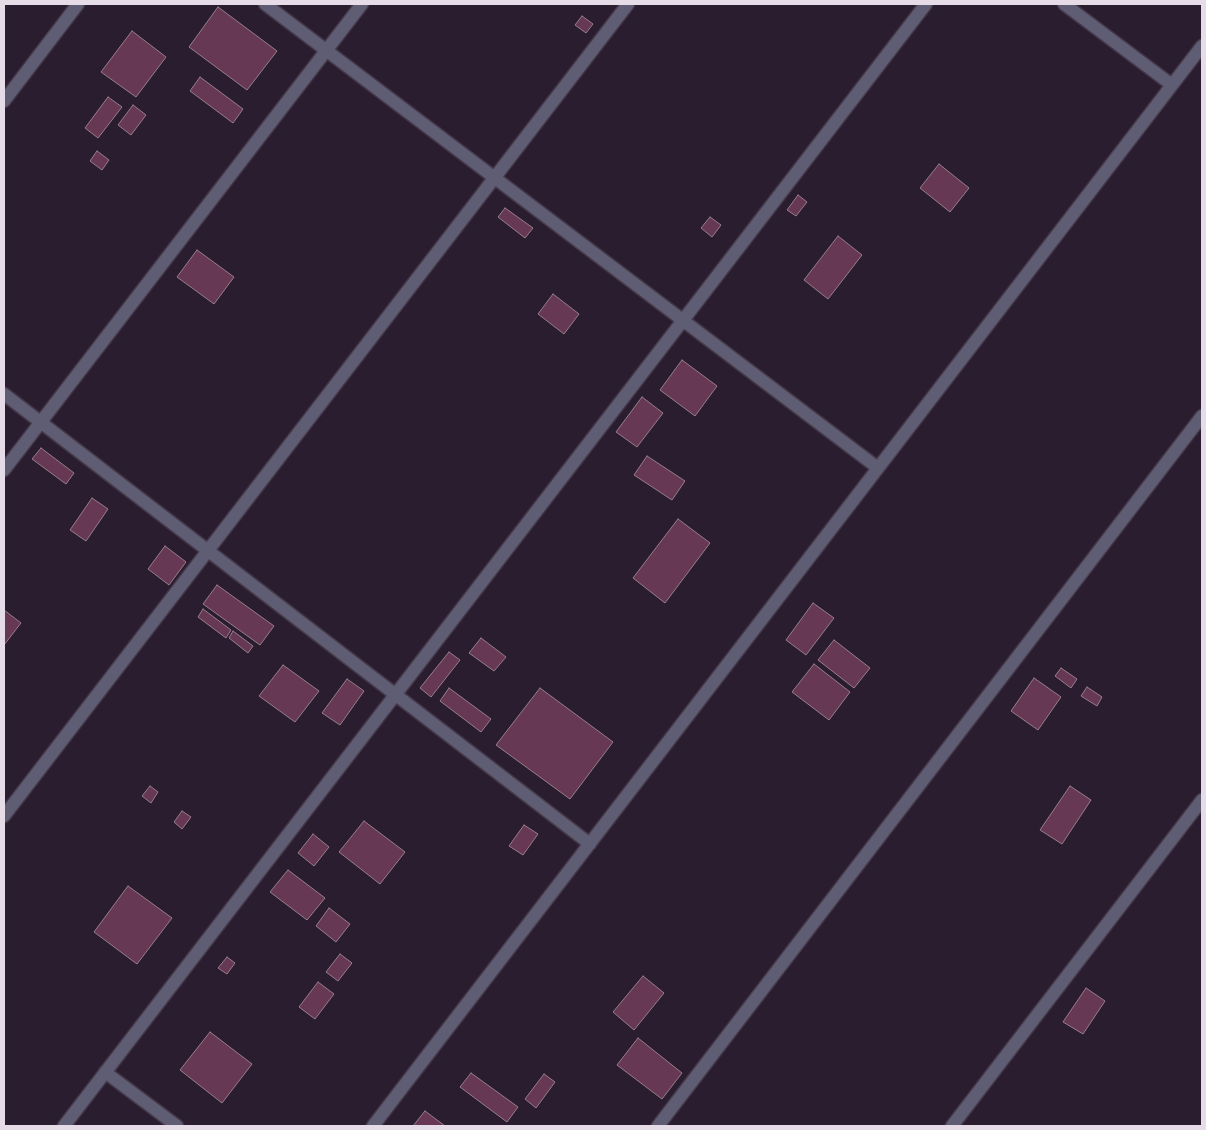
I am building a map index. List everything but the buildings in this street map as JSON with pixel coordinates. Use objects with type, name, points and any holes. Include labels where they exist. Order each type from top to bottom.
[{"type":"street","points":[[4,101],[78,4]]},
{"type":"street","points":[[265,4],[878,468]]},
{"type":"street","points":[[4,470],[362,4]]},
{"type":"street","points":[[4,816],[628,4]]},
{"type":"street","points":[[64,1126],[926,4]]},
{"type":"street","points":[[1064,4],[1172,85]]},
{"type":"street","points":[[373,1126],[1202,46]]},
{"type":"street","points":[[4,394],[590,844]]},
{"type":"street","points":[[658,1126],[1202,416]]},
{"type":"street","points":[[952,1126],[1202,800]]},
{"type":"street","points":[[106,1072],[177,1126]]}]
